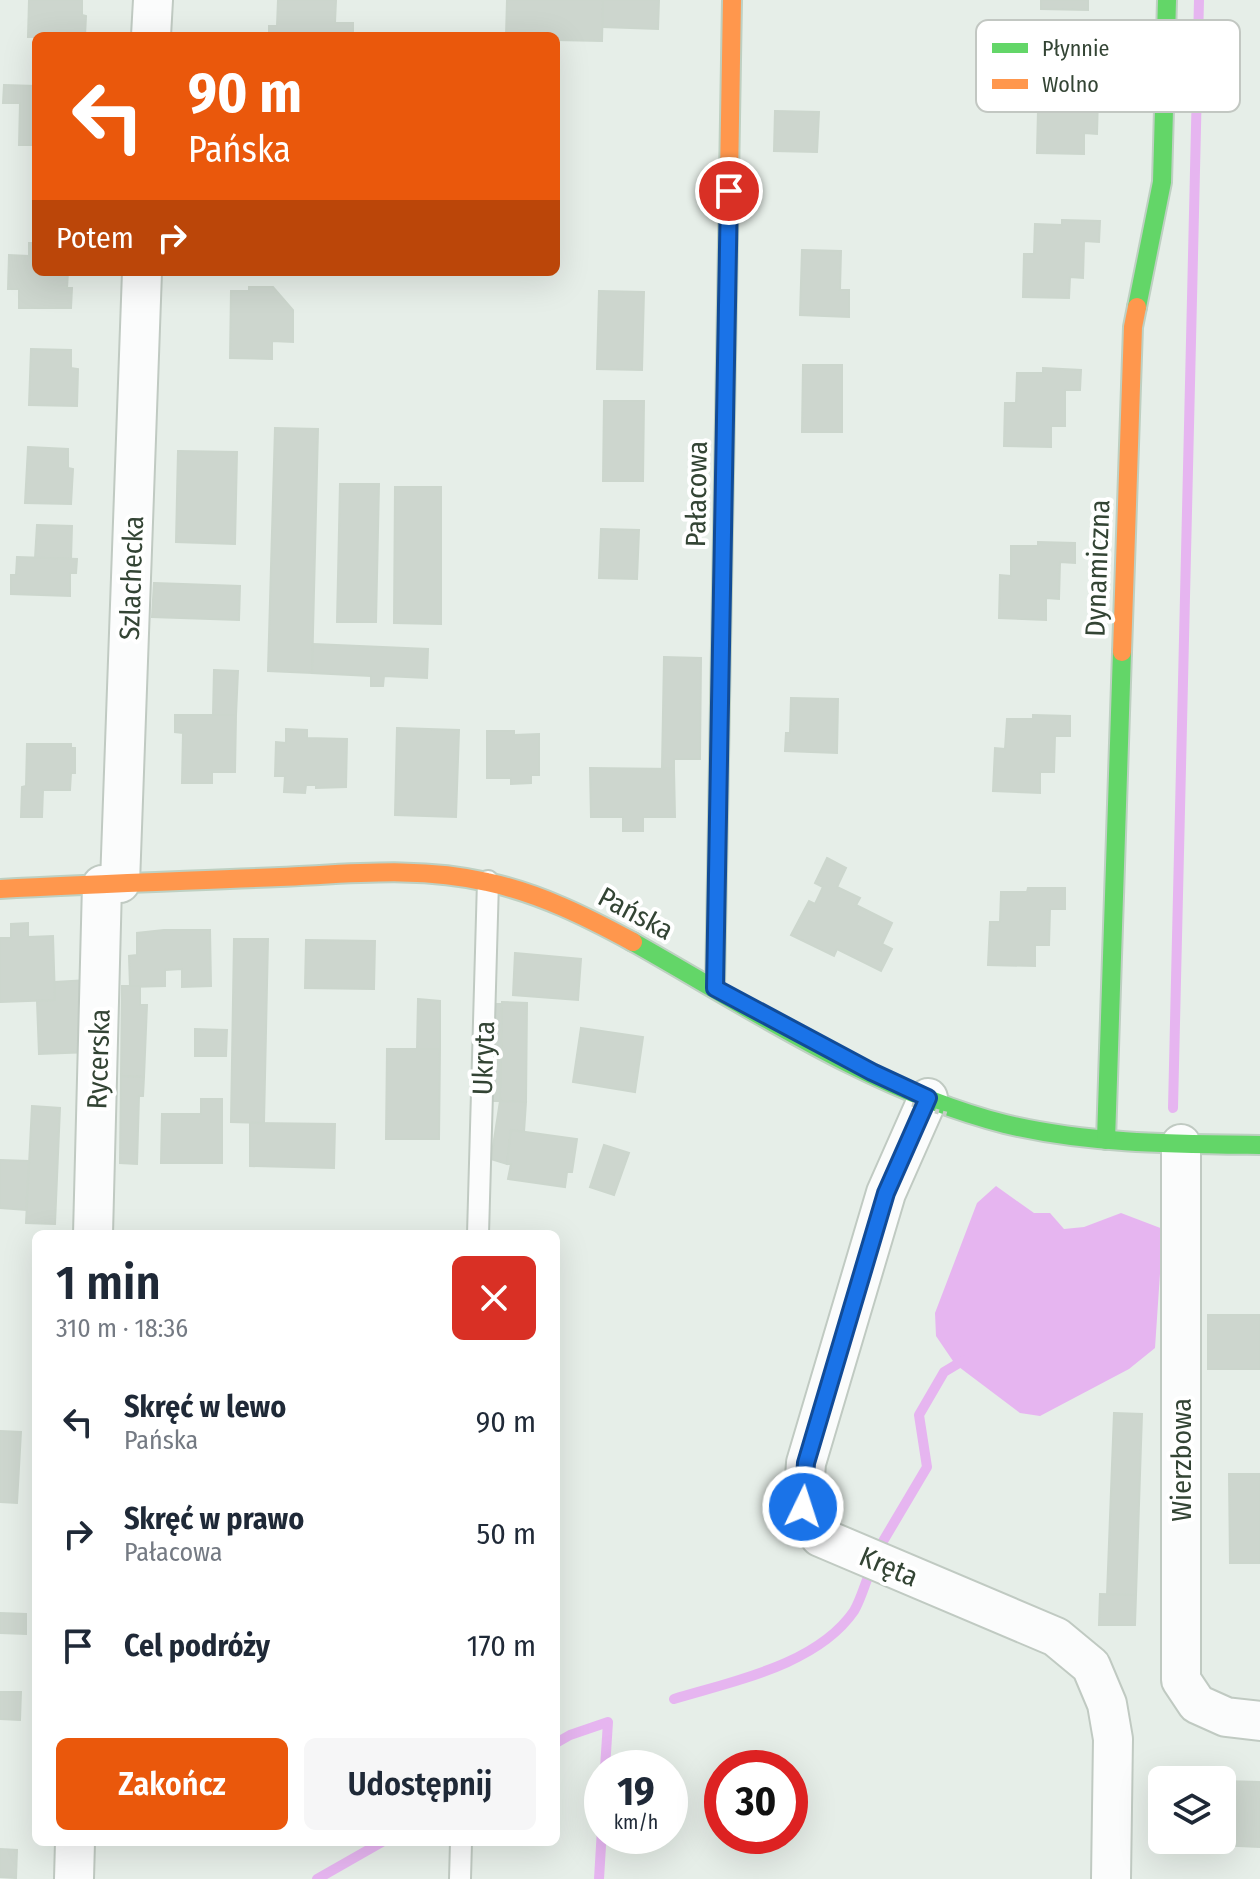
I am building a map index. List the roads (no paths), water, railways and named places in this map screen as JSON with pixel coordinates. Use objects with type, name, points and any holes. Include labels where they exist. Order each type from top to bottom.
[{"type":"street","points":[[151,32],[153,0]]},
{"type":"street","name":"Pałacowa","points":[[715,988],[732,0]]},
{"type":"street","name":"Dynamiczna","points":[[1166,20],[1167,0]]},
{"type":"street","name":"Dynamiczna","points":[[1106,1140],[1133,327],[1162,182],[1164,112]]},
{"type":"street","name":"Szlachecka","points":[[111,884],[142,276]]},
{"type":"street","name":"Pańska","points":[[0,889],[398,873],[488,881],[529,893],[600,923],[930,1105],[1068,1136],[1181,1144],[1260,1145]]},
{"type":"street","name":"Rycerska","points":[[93,1230],[111,884]]},
{"type":"street","name":"Kręta","points":[[930,1105],[886,1193],[806,1463],[803,1507],[820,1537],[1056,1637],[1091,1666],[1107,1704],[1113,1739],[1111,1879]]},
{"type":"street","name":"Wierzbowa","points":[[1181,1144],[1181,1680],[1197,1704],[1226,1717],[1260,1721]]},
{"type":"street","points":[[74,1879],[75,1846]]},
{"type":"lane","name":"Ukryta","points":[[478,1230],[488,881]]},
{"type":"lane","points":[[460,1879],[461,1846]]},
{"type":"waterway","points":[[1199,0],[1199,20]]},
{"type":"waterway","points":[[1173,1108],[1196,112]]},
{"type":"waterway","points":[[882,1543],[927,1467],[919,1415],[944,1372],[964,1360]]},
{"type":"waterway","points":[[674,1699],[772,1668],[819,1645],[838,1630],[854,1611],[868,1577]]},
{"type":"waterway","points":[[560,1741],[608,1722],[606,1750]]},
{"type":"waterway","points":[[317,1879],[375,1846]]},
{"type":"waterway","points":[[599,1879],[600,1854]]}]
